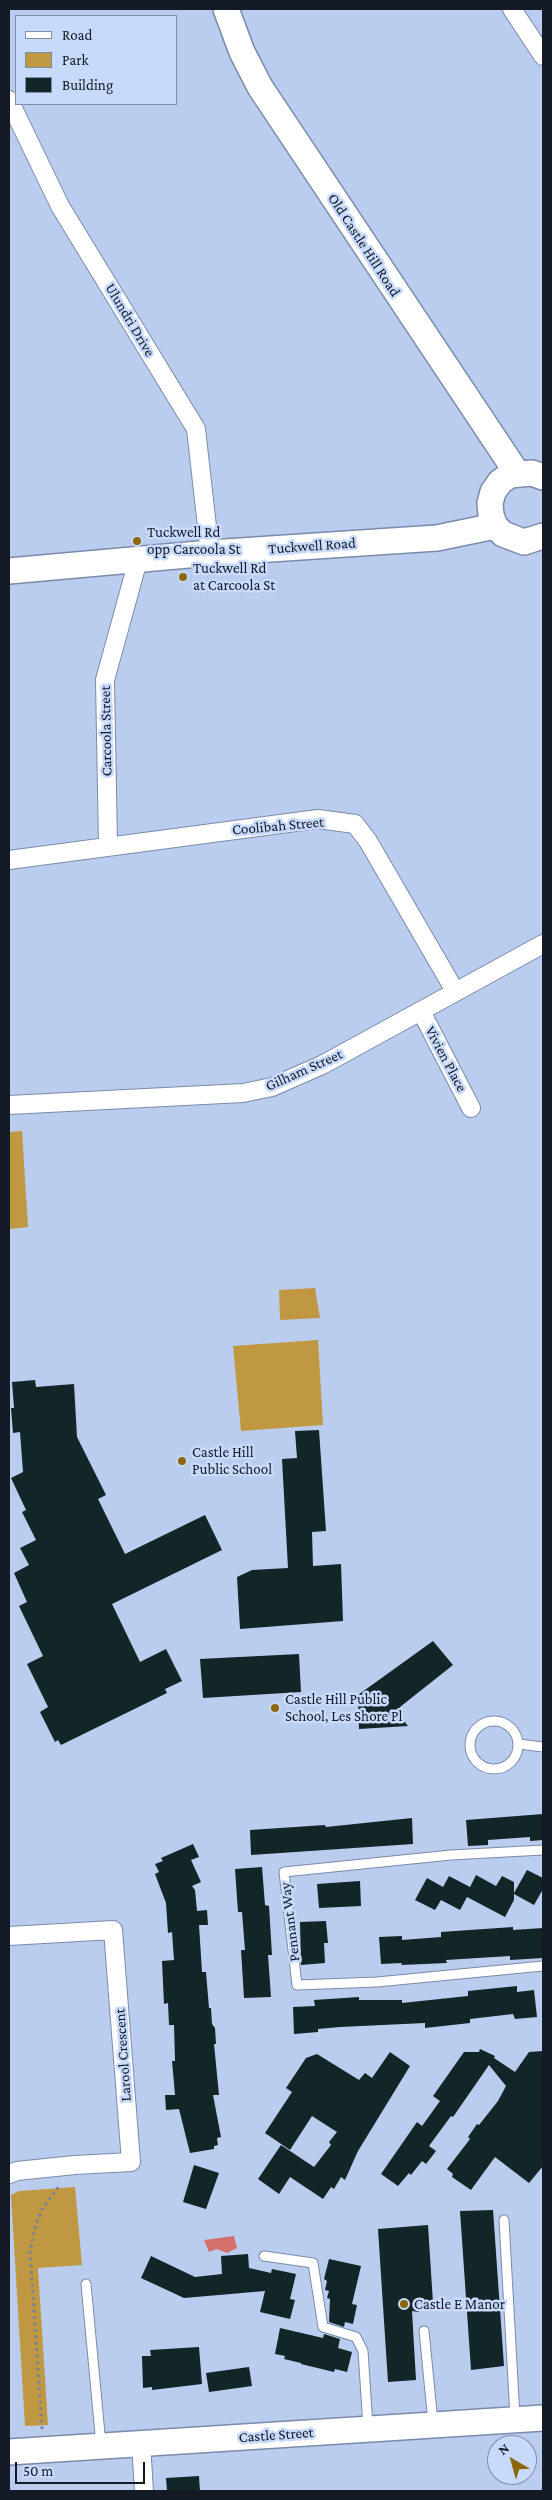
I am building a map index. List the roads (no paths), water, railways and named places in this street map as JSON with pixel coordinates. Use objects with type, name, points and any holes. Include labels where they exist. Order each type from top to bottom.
[{"type":"street","name":"Old Castle Hill Road","points":[[226,9],[242,52],[260,87],[517,473]]},
{"type":"street","points":[[512,9],[542,54]]},
{"type":"street","name":"Ulundri Drive","points":[[9,100],[60,206],[196,429],[210,553]]},
{"type":"street","points":[[543,478],[532,473],[517,473],[500,482],[493,492],[490,503],[491,515],[495,526],[503,534],[524,542],[543,536]]},
{"type":"street","name":"Tuckwell Road","points":[[9,571],[210,553],[437,538],[495,526]]},
{"type":"street","name":"Carcoola Street","points":[[108,846],[105,680],[138,560]]},
{"type":"street","name":"Coolibah Street","points":[[9,860],[318,819],[355,824],[368,841],[455,991]]},
{"type":"street","name":"Gilham Street","points":[[9,1104],[242,1093],[272,1087],[324,1064],[543,944]]},
{"type":"street","name":"Vivien Place","points":[[420,1011],[471,1108]]},
{"type":"street","name":"Larool Crescent","points":[[9,1936],[113,1930],[131,2162],[75,2165],[17,2171],[9,2174]]},
{"type":"street","name":"Castle Street","points":[[9,2452],[543,2418]]},
{"type":"street","points":[[142,2444],[144,2491]]},
{"type":"lane","points":[[493,1721],[508,1725],[518,1736],[519,1744],[514,1760],[500,1769],[483,1767],[472,1755],[470,1747],[474,1732],[479,1726],[493,1721]]},
{"type":"lane","points":[[519,1744],[543,1747]]},
{"type":"lane","name":"Pennant Way","points":[[543,1850],[451,1855],[284,1872],[297,1985],[376,1982],[543,1966]]},
{"type":"lane","points":[[504,2220],[515,2420]]},
{"type":"lane","points":[[264,2256],[313,2263],[323,2327],[356,2337],[364,2351],[368,2430]]},
{"type":"lane","points":[[86,2284],[101,2446]]},
{"type":"lane","points":[[424,2331],[433,2425]]},
{"type":"place","name":"Tuckwell Rd opp Carcoola St","points":[[137,541]]},
{"type":"place","name":"Tuckwell Rd at Carcoola St","points":[[183,577]]},
{"type":"place","name":"Castle Hill Public School","points":[[182,1461]]},
{"type":"place","name":"Castle Hill Public School, Les Shore Pl","points":[[275,1708]]},
{"type":"place","name":"Castle E Manor","points":[[404,2304]]}]
